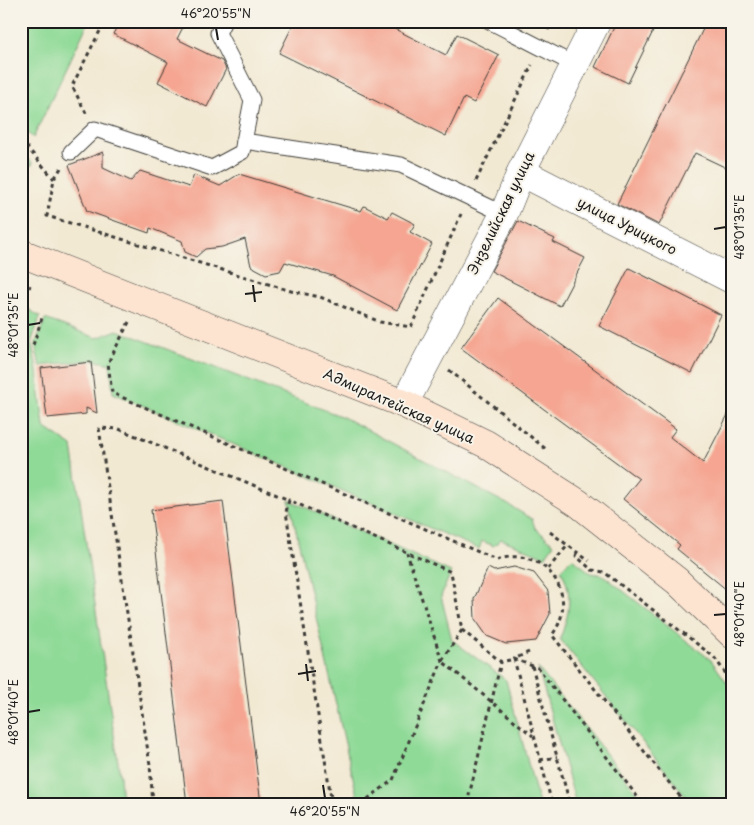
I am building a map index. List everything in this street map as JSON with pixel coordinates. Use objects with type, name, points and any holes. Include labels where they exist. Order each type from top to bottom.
[{"type":"main road","name":"Адмиралтейская улица","points":[[21,253],[404,404],[486,444],[578,503],[677,581],[733,635]]},
{"type":"street","name":"Энзелийская улица","points":[[404,404],[504,214],[521,172],[597,21]]},
{"type":"street","name":"улица Урицкого","points":[[521,172],[733,280]]},
{"type":"lane","points":[[71,152],[95,129],[212,168],[242,152],[252,100],[218,33],[224,21]]},
{"type":"lane","points":[[489,21],[575,64]]},
{"type":"lane","points":[[244,141],[402,165],[504,214]]},
{"type":"path","points":[[95,129],[72,86],[105,21]]},
{"type":"path","points":[[21,140],[54,179],[47,216],[281,288],[320,297],[380,322],[411,327],[485,159],[552,21]]},
{"type":"path","points":[[33,345],[42,318]]},
{"type":"path","points":[[129,322],[108,363],[112,394],[497,560],[518,556],[530,559],[548,569],[561,590],[563,603],[557,629],[552,635],[686,804]]},
{"type":"path","points":[[448,369],[548,451]]},
{"type":"path","points":[[153,804],[150,765],[99,428],[120,429],[289,500],[451,572],[462,630],[502,662]]},
{"type":"path","points":[[289,500],[286,512],[332,804]]},
{"type":"path","points":[[550,532],[589,561]]},
{"type":"path","points":[[548,569],[568,545]]},
{"type":"path","points":[[406,552],[442,662],[534,736]]},
{"type":"path","points":[[577,552],[576,556],[592,570],[604,572],[714,657],[733,684]]},
{"type":"path","points":[[361,804],[393,780],[442,662],[462,630]]},
{"type":"path","points":[[502,662],[529,652]]},
{"type":"path","points":[[514,659],[538,668],[643,804]]},
{"type":"path","points":[[514,659],[552,804]]},
{"type":"path","points":[[468,804],[467,797],[502,662]]},
{"type":"path","points":[[532,665],[570,804]]},
{"type":"path","points":[[540,760],[557,757]]},
{"type":"green space","points":[[21,21],[89,21],[33,138],[21,126]]},
{"type":"green space","points":[[21,149],[33,164],[21,172]]},
{"type":"green space","points":[[21,304],[40,317],[31,343],[36,363],[44,427],[72,446],[120,776],[122,804],[23,804],[29,795],[28,787],[21,782]]},
{"type":"green space","points":[[45,319],[97,338],[117,330],[343,417],[532,519],[535,528],[554,544],[545,557],[501,539],[494,546],[482,541],[479,549],[113,393],[110,364],[93,360],[40,366],[35,345]]},
{"type":"green space","points":[[289,500],[451,572],[441,596],[452,640],[506,680],[539,804],[359,804]]},
{"type":"green space","points":[[572,558],[591,573],[603,575],[711,660],[733,691],[733,804],[692,804],[560,639],[569,604],[568,588],[561,570]]},
{"type":"green space","points":[[538,668],[646,804],[576,804]]},
{"type":"building","points":[[120,21],[186,21],[177,39],[222,61],[226,69],[207,107],[158,82],[168,62],[113,34]]},
{"type":"building","points":[[295,21],[379,21],[446,55],[457,34],[499,55],[474,103],[464,98],[446,136],[279,53]]},
{"type":"building","points":[[617,21],[658,21],[628,83],[595,67]]},
{"type":"building","points":[[707,21],[733,21],[733,171],[695,153],[659,225],[617,204]]},
{"type":"building","points":[[103,152],[103,168],[131,181],[140,171],[189,187],[194,175],[220,186],[239,174],[361,211],[364,206],[388,218],[392,212],[415,224],[410,232],[432,244],[397,310],[333,276],[285,262],[280,271],[266,274],[251,266],[245,239],[222,247],[205,249],[196,257],[185,252],[182,241],[150,228],[149,233],[87,211],[69,165]]},
{"type":"building","points":[[518,221],[555,239],[553,242],[585,258],[560,306],[491,271]]},
{"type":"building","points":[[629,268],[721,315],[692,373],[599,326]]},
{"type":"building","points":[[498,298],[676,429],[670,437],[703,463],[733,405],[733,595],[677,549],[680,545],[623,499],[639,479],[461,348]]},
{"type":"building","points":[[91,362],[97,413],[86,408],[86,414],[47,418],[41,368]]},
{"type":"building","points":[[223,501],[261,804],[187,804],[151,510]]},
{"type":"building","points":[[514,567],[534,573],[548,591],[550,614],[536,641],[506,644],[487,636],[475,619],[474,599],[488,568],[494,571]]}]
